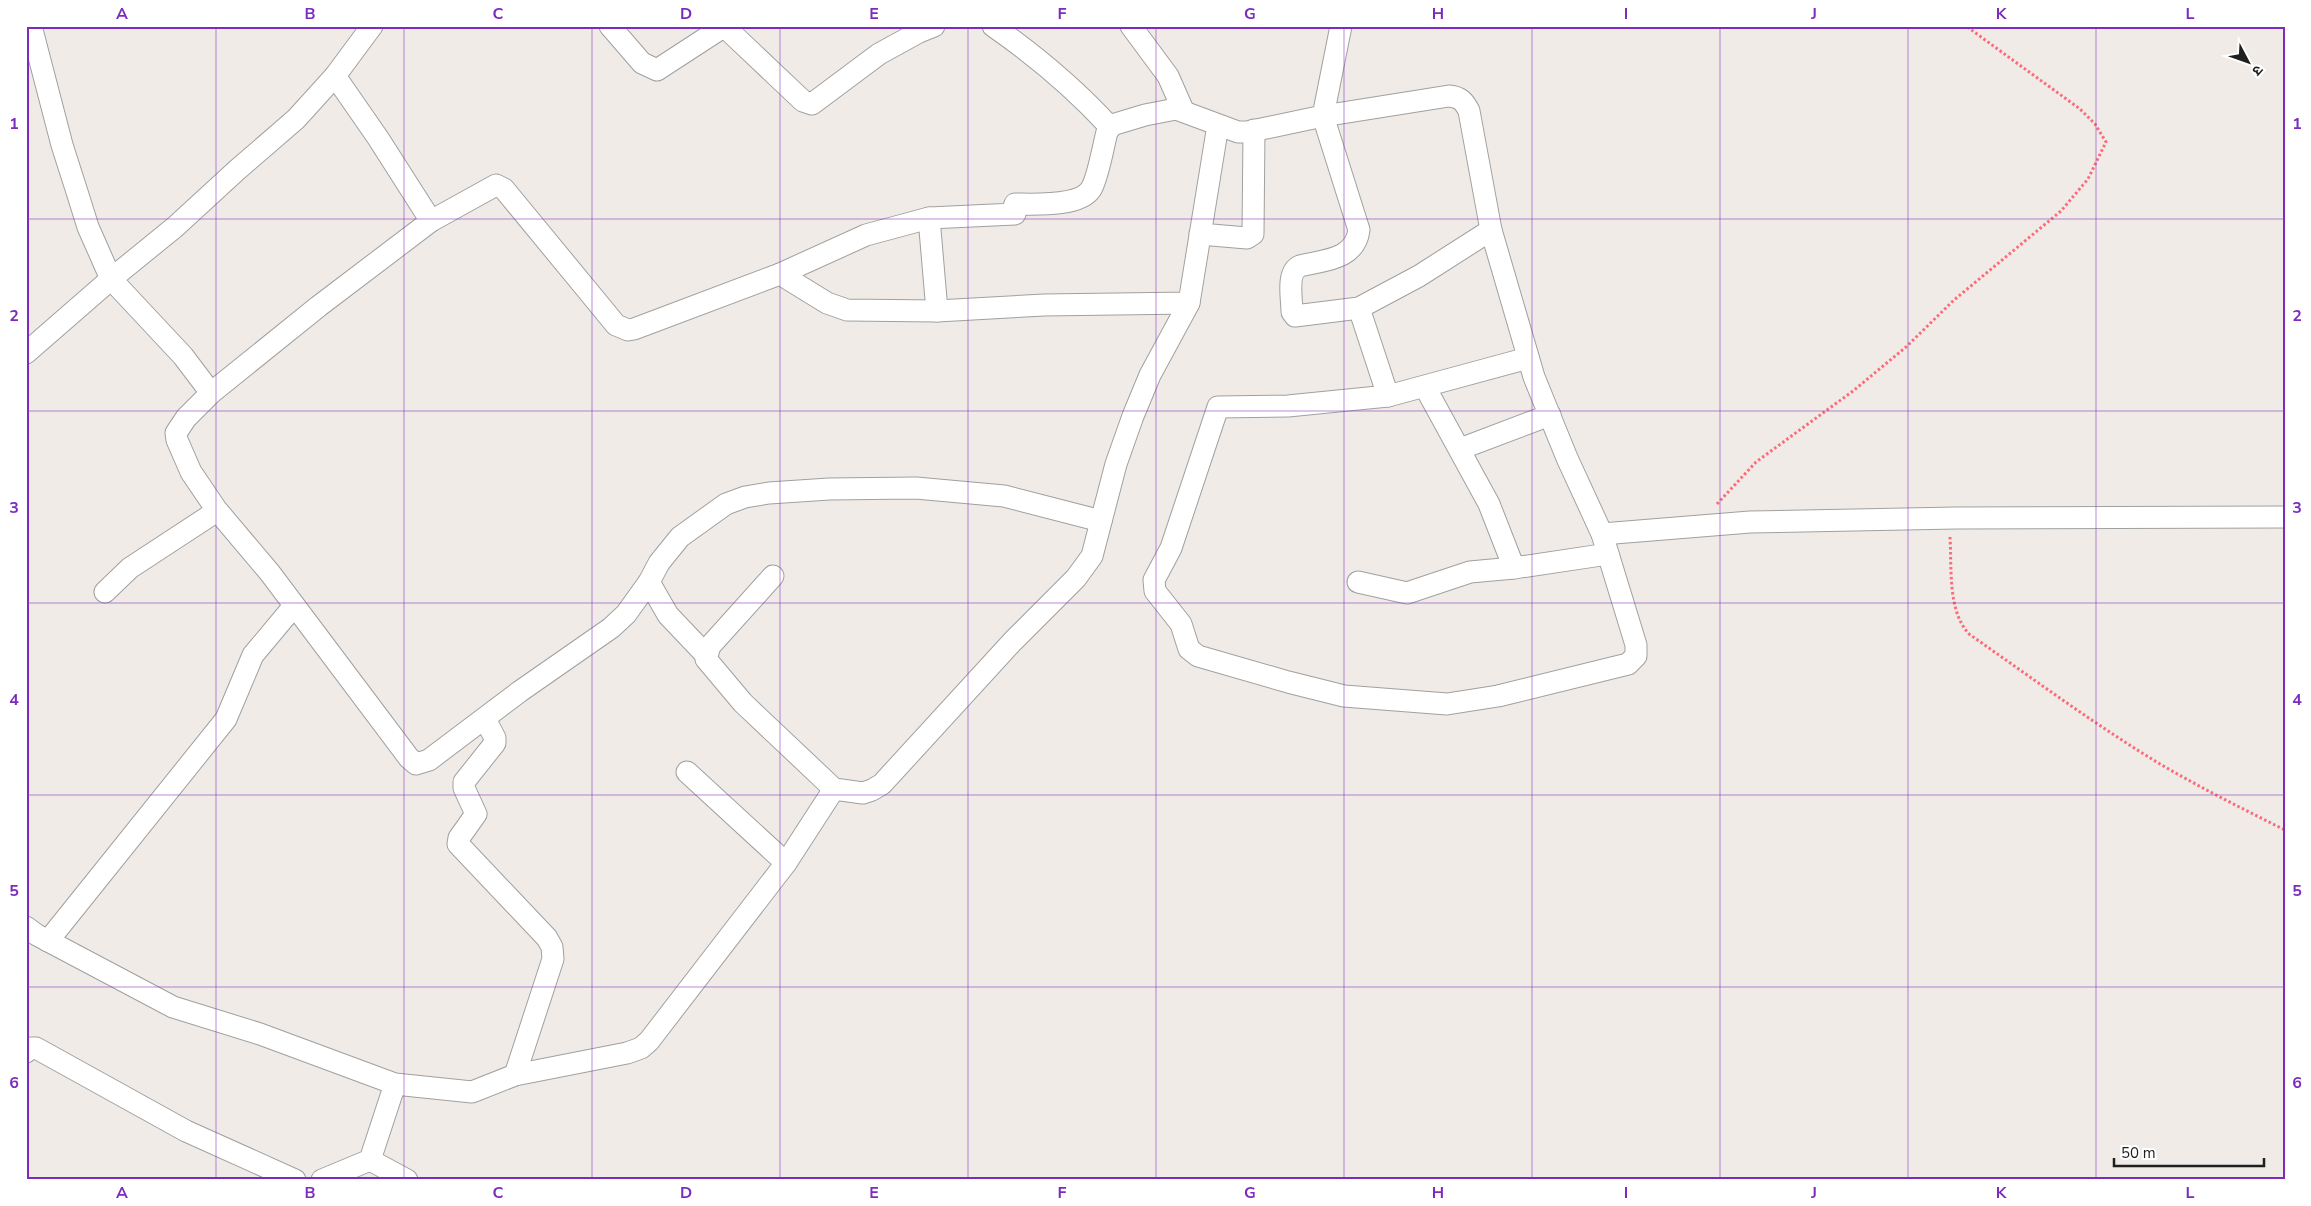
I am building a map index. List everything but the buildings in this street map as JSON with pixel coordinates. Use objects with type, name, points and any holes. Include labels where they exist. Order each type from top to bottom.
[{"type":"street","points":[[31,26],[64,153],[88,227],[110,279],[183,356],[211,393]]},
{"type":"street","points":[[26,354],[110,279],[175,227],[296,119],[335,76],[372,26]]},
{"type":"street","points":[[610,26],[642,63],[657,70],[720,29],[728,30],[807,104],[816,103],[879,54],[934,26]]},
{"type":"street","points":[[993,26],[1068,85],[1110,127]]},
{"type":"street","points":[[1131,26],[1168,76],[1183,110]]},
{"type":"street","points":[[1341,26],[1323,116],[1359,230],[1358,238],[1351,250],[1344,255],[1300,266],[1294,270],[1291,276],[1292,312],[1298,317],[1359,308],[1418,276],[1491,230]]},
{"type":"street","points":[[335,76],[378,138],[431,221]]},
{"type":"street","points":[[1101,521],[1004,496],[916,488],[829,489],[769,493],[726,504],[680,537],[658,563],[649,582],[626,614],[611,628],[429,760],[416,764],[409,758],[270,573],[217,510],[191,472],[177,440],[176,433],[186,418],[211,393],[319,306],[431,221],[491,187],[499,185],[580,278],[616,325],[628,330],[780,274],[866,235],[929,218],[1015,214],[1015,204],[1059,204],[1086,194],[1092,187],[1106,132],[1110,127],[1145,115],[1176,109],[1183,110],[1238,132],[1449,96],[1463,100],[1469,111],[1491,230],[1528,358],[1605,544],[1636,645],[1636,656],[1628,664],[1498,696],[1447,704],[1344,696],[1279,680],[1194,654],[1186,643],[1181,624],[1155,591],[1154,580],[1171,548],[1218,407],[1298,406],[1388,396],[1528,358]]},
{"type":"street","points":[[649,582],[668,615],[706,655],[710,666],[743,703],[834,790],[863,793],[882,784],[1013,641],[1076,578],[1092,556],[1116,464],[1133,416],[1150,375],[1189,303],[1218,125]]},
{"type":"street","points":[[1200,234],[1247,238],[1253,234],[1254,130]]},
{"type":"street","points":[[929,218],[937,311]]},
{"type":"street","points":[[780,274],[827,303],[847,310],[937,311],[1044,305],[1189,303]]},
{"type":"street","points":[[1359,308],[1388,396]]},
{"type":"street","points":[[1425,387],[1489,504],[1514,568]]},
{"type":"street","points":[[1460,449],[1550,415]]},
{"type":"street","points":[[105,592],[130,568],[217,510]]},
{"type":"street","points":[[1358,582],[1407,592],[1417,591],[1470,572],[1514,568],[1605,544],[1699,525],[1750,522],[1948,518],[2285,517]]},
{"type":"street","points":[[706,655],[710,646],[773,576]]},
{"type":"street","points":[[48,941],[226,719],[253,655],[294,606]]},
{"type":"street","points":[[484,719],[495,738],[495,743],[464,782],[464,788],[476,814],[459,838],[458,844],[547,938],[553,953],[553,959],[515,1074]]},
{"type":"street","points":[[687,772],[786,863]]},
{"type":"street","points":[[26,927],[48,941],[173,1007],[260,1034],[395,1084],[472,1092],[515,1074],[627,1053],[641,1048],[652,1037],[786,863],[834,790]]},
{"type":"street","points":[[26,1052],[30,1048],[36,1048],[186,1131],[295,1180]]},
{"type":"street","points":[[322,1180],[370,1160],[395,1084]]},
{"type":"street","points":[[370,1160],[407,1180]]},
{"type":"path","points":[[1699,525],[1738,479],[1756,462],[1853,391],[1906,347],[1954,300],[2060,211],[2098,163],[2106,142],[2095,124],[2080,109],[1966,26]]},
{"type":"path","points":[[1948,518],[1954,606],[1962,626],[1969,634],[2109,732],[2160,764],[2220,798],[2285,830]]}]
